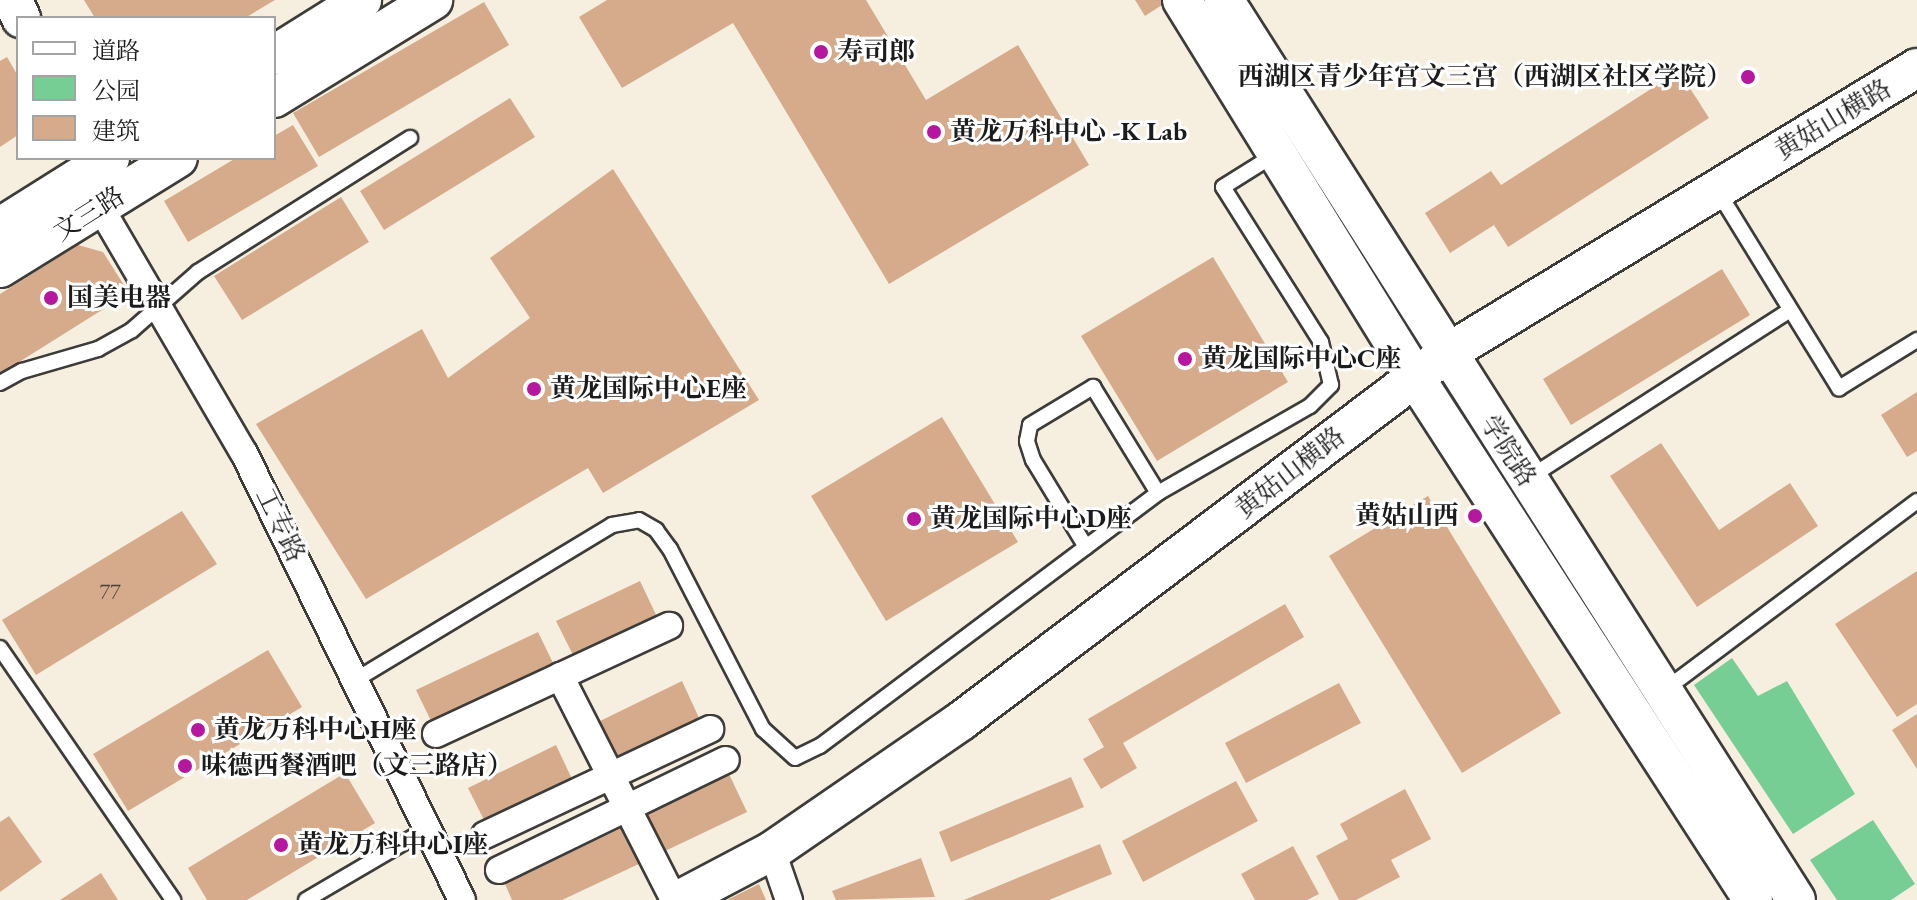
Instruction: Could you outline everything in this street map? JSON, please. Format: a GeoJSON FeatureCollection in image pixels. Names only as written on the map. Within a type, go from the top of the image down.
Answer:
{"type":"FeatureCollection","features":[{"type":"Feature","properties":{"kind":"main road"},"geometry":{"type":"LineString","coordinates":[[276,97],[433,0]]}},
{"type":"Feature","properties":{"kind":"main road","name":"学院路"},"geometry":{"type":"LineString","coordinates":[[1182,0],[1414,376],[1753,900]]}},
{"type":"Feature","properties":{"kind":"main road","name":"学院路"},"geometry":{"type":"LineString","coordinates":[[1224,0],[1446,354],[1796,900]]}},
{"type":"Feature","properties":{"kind":"main road"},"geometry":{"type":"LineString","coordinates":[[276,54],[348,4]]}},
{"type":"Feature","properties":{"kind":"main road","name":"黄姑山横路"},"geometry":{"type":"LineString","coordinates":[[677,900],[772,851],[961,721],[1446,354],[1917,68]]}},
{"type":"Feature","properties":{"kind":"main road","name":"文三路"},"geometry":{"type":"LineString","coordinates":[[0,268],[175,160]]}},
{"type":"Feature","properties":{"kind":"main road","name":"文三路"},"geometry":{"type":"LineString","coordinates":[[0,227],[95,162]]}},
{"type":"Feature","properties":{"kind":"street","name":"工专路"},"geometry":{"type":"LineString","coordinates":[[95,162],[100,207],[244,453],[357,679],[462,900]]}},
{"type":"Feature","properties":{"kind":"street"},"geometry":{"type":"LineString","coordinates":[[436,734],[669,626]]}},
{"type":"Feature","properties":{"kind":"street"},"geometry":{"type":"LineString","coordinates":[[560,676],[609,775],[677,900]]}},
{"type":"Feature","properties":{"kind":"street"},"geometry":{"type":"LineString","coordinates":[[485,835],[710,729]]}},
{"type":"Feature","properties":{"kind":"street"},"geometry":{"type":"LineString","coordinates":[[499,870],[726,760]]}},
{"type":"Feature","properties":{"kind":"street"},"geometry":{"type":"LineString","coordinates":[[772,851],[789,900]]}},
{"type":"Feature","properties":{"kind":"lane"},"geometry":{"type":"LineString","coordinates":[[0,383],[22,371],[98,349],[158,307],[198,272],[410,138]]}},
{"type":"Feature","properties":{"kind":"lane"},"geometry":{"type":"LineString","coordinates":[[357,679],[612,525],[639,520],[656,530],[670,549],[763,729],[795,758],[860,719],[1158,493],[1310,406],[1331,385],[1331,366],[1321,342],[1223,187],[1276,153]]}},
{"type":"Feature","properties":{"kind":"lane"},"geometry":{"type":"LineString","coordinates":[[1717,190],[1839,388],[1917,340]]}},
{"type":"Feature","properties":{"kind":"lane"},"geometry":{"type":"LineString","coordinates":[[1526,479],[1789,311]]}},
{"type":"Feature","properties":{"kind":"lane"},"geometry":{"type":"LineString","coordinates":[[1086,547],[1033,460],[1027,441],[1030,425],[1093,387],[1158,493]]}},
{"type":"Feature","properties":{"kind":"lane"},"geometry":{"type":"LineString","coordinates":[[1662,692],[1917,501]]}},
{"type":"Feature","properties":{"kind":"lane"},"geometry":{"type":"LineString","coordinates":[[0,648],[173,900]]}},
{"type":"Feature","properties":{"kind":"lane"},"geometry":{"type":"LineString","coordinates":[[306,900],[427,829]]}},
{"type":"Feature","properties":{"kind":"green space"},"geometry":{"type":"Polygon","coordinates":[[[1732,658],[1758,696],[1787,681],[1855,794],[1793,834],[1694,685],[1732,658]]]}},
{"type":"Feature","properties":{"kind":"green space"},"geometry":{"type":"Polygon","coordinates":[[[1873,820],[1915,884],[1891,900],[1837,900],[1810,860],[1873,820]]]}},
{"type":"Feature","properties":{"kind":"building"},"geometry":{"type":"Polygon","coordinates":[[[84,0],[275,0],[248,16],[94,16],[84,0]]]}},
{"type":"Feature","properties":{"kind":"building","name":"黄龙万科中心 -K Lab"},"geometry":{"type":"Polygon","coordinates":[[[607,0],[866,0],[926,100],[1018,45],[1089,165],[889,284],[733,23],[622,88],[579,17],[607,0]]]}},
{"type":"Feature","properties":{"kind":"building"},"geometry":{"type":"Polygon","coordinates":[[[1135,0],[1163,0],[1165,3],[1145,16],[1135,0]]]}},
{"type":"Feature","properties":{"kind":"building"},"geometry":{"type":"Polygon","coordinates":[[[484,2],[509,45],[319,157],[293,113],[484,2]]]}},
{"type":"Feature","properties":{"kind":"building"},"geometry":{"type":"Polygon","coordinates":[[[7,57],[16,73],[16,136],[0,147],[0,61],[7,57]]]}},
{"type":"Feature","properties":{"kind":"building"},"geometry":{"type":"Polygon","coordinates":[[[1679,71],[1709,118],[1508,247],[1494,225],[1450,253],[1425,213],[1491,171],[1501,185],[1679,71]]]}},
{"type":"Feature","properties":{"kind":"building"},"geometry":{"type":"Polygon","coordinates":[[[510,98],[535,137],[384,230],[360,191],[510,98]]]}},
{"type":"Feature","properties":{"kind":"building"},"geometry":{"type":"Polygon","coordinates":[[[293,125],[318,166],[188,242],[164,201],[233,160],[276,160],[276,135],[293,125]]]}},
{"type":"Feature","properties":{"kind":"building","name":"黄龙国际中心E座"},"geometry":{"type":"Polygon","coordinates":[[[613,169],[759,400],[603,493],[588,468],[366,599],[256,424],[422,329],[448,378],[530,318],[490,258],[613,169]]]}},
{"type":"Feature","properties":{"kind":"building"},"geometry":{"type":"Polygon","coordinates":[[[341,197],[369,242],[242,320],[214,276],[341,197]]]}},
{"type":"Feature","properties":{"kind":"building"},"geometry":{"type":"Polygon","coordinates":[[[78,245],[103,252],[129,293],[0,374],[0,294],[78,245]]]}},
{"type":"Feature","properties":{"kind":"building","name":"黄龙国际中心C座"},"geometry":{"type":"Polygon","coordinates":[[[1213,257],[1288,382],[1157,461],[1081,336],[1213,257]]]}},
{"type":"Feature","properties":{"kind":"building"},"geometry":{"type":"Polygon","coordinates":[[[1722,269],[1750,315],[1571,425],[1543,379],[1722,269]]]}},
{"type":"Feature","properties":{"kind":"building"},"geometry":{"type":"Polygon","coordinates":[[[1917,392],[1917,451],[1907,457],[1881,415],[1917,392]]]}},
{"type":"Feature","properties":{"kind":"building","name":"黄龙国际中心D座"},"geometry":{"type":"Polygon","coordinates":[[[942,417],[1018,542],[886,621],[811,496],[942,417]]]}},
{"type":"Feature","properties":{"kind":"building"},"geometry":{"type":"Polygon","coordinates":[[[1661,443],[1719,530],[1790,483],[1818,526],[1697,607],[1610,476],[1661,443]]]}},
{"type":"Feature","properties":{"kind":"building"},"geometry":{"type":"Polygon","coordinates":[[[1428,496],[1561,713],[1462,773],[1329,556],[1428,496]]]}},
{"type":"Feature","properties":{"kind":"building"},"geometry":{"type":"Polygon","coordinates":[[[182,511],[217,564],[36,675],[2,620],[182,511]]]}},
{"type":"Feature","properties":{"kind":"building"},"geometry":{"type":"Polygon","coordinates":[[[1917,571],[1917,704],[1897,717],[1835,624],[1917,571]]]}},
{"type":"Feature","properties":{"kind":"building"},"geometry":{"type":"Polygon","coordinates":[[[640,581],[658,619],[575,659],[556,621],[640,581]]]}},
{"type":"Feature","properties":{"kind":"building"},"geometry":{"type":"Polygon","coordinates":[[[1285,604],[1304,637],[1123,743],[1137,768],[1101,789],[1083,759],[1104,747],[1088,719],[1285,604]]]}},
{"type":"Feature","properties":{"kind":"building"},"geometry":{"type":"Polygon","coordinates":[[[538,632],[555,667],[433,725],[416,690],[538,632]]]}},
{"type":"Feature","properties":{"kind":"building","name":"黄龙万科中心H座"},"geometry":{"type":"Polygon","coordinates":[[[268,650],[302,707],[128,811],[93,754],[268,650]]]}},
{"type":"Feature","properties":{"kind":"building"},"geometry":{"type":"Polygon","coordinates":[[[682,681],[700,720],[617,760],[598,722],[682,681]]]}},
{"type":"Feature","properties":{"kind":"building"},"geometry":{"type":"Polygon","coordinates":[[[1339,683],[1361,723],[1246,783],[1225,743],[1339,683]]]}},
{"type":"Feature","properties":{"kind":"building"},"geometry":{"type":"Polygon","coordinates":[[[1917,714],[1917,769],[1892,730],[1917,714]]]}},
{"type":"Feature","properties":{"kind":"building"},"geometry":{"type":"Polygon","coordinates":[[[556,745],[572,779],[485,822],[468,788],[556,745]]]}},
{"type":"Feature","properties":{"kind":"building","name":"黄龙万科中心I座"},"geometry":{"type":"Polygon","coordinates":[[[345,773],[375,823],[247,900],[207,900],[188,868],[345,773]]]}},
{"type":"Feature","properties":{"kind":"building"},"geometry":{"type":"Polygon","coordinates":[[[729,774],[747,812],[663,852],[645,814],[729,774]]]}},
{"type":"Feature","properties":{"kind":"building"},"geometry":{"type":"Polygon","coordinates":[[[1071,777],[1084,807],[951,862],[939,832],[1071,777]]]}},
{"type":"Feature","properties":{"kind":"building"},"geometry":{"type":"Polygon","coordinates":[[[1236,781],[1258,821],[1143,882],[1122,841],[1236,781]]]}},
{"type":"Feature","properties":{"kind":"building"},"geometry":{"type":"Polygon","coordinates":[[[1405,789],[1431,839],[1391,860],[1400,877],[1356,900],[1339,900],[1316,856],[1348,839],[1340,824],[1405,789]]]}},
{"type":"Feature","properties":{"kind":"building"},"geometry":{"type":"Polygon","coordinates":[[[9,816],[42,862],[0,892],[0,822],[9,816]]]}},
{"type":"Feature","properties":{"kind":"building"},"geometry":{"type":"Polygon","coordinates":[[[626,826],[643,862],[562,900],[512,900],[505,884],[626,826]]]}},
{"type":"Feature","properties":{"kind":"building"},"geometry":{"type":"Polygon","coordinates":[[[1100,844],[1112,874],[1049,900],[964,900],[1100,844]]]}},
{"type":"Feature","properties":{"kind":"building"},"geometry":{"type":"Polygon","coordinates":[[[1293,846],[1319,894],[1307,900],[1255,900],[1241,874],[1293,846]]]}},
{"type":"Feature","properties":{"kind":"building"},"geometry":{"type":"Polygon","coordinates":[[[921,858],[935,897],[836,900],[832,891],[921,858]]]}},
{"type":"Feature","properties":{"kind":"building"},"geometry":{"type":"Polygon","coordinates":[[[101,873],[118,900],[60,900],[101,873]]]}},
{"type":"Feature","properties":{"kind":"building"},"geometry":{"type":"Polygon","coordinates":[[[759,884],[766,900],[727,900],[759,884]]]}},
{"type":"Feature","properties":{"kind":"place","name":"寿司郎"},"geometry":{"type":"Point","coordinates":[821,52]}},
{"type":"Feature","properties":{"kind":"place","name":"西湖区青少年宫文三宫（西湖区社区学院）"},"geometry":{"type":"Point","coordinates":[1748,77]}},
{"type":"Feature","properties":{"kind":"place","name":"黄龙万科中心 -K Lab"},"geometry":{"type":"Point","coordinates":[934,132]}},
{"type":"Feature","properties":{"kind":"place","name":"国美电器"},"geometry":{"type":"Point","coordinates":[51,298]}},
{"type":"Feature","properties":{"kind":"place","name":"黄龙国际中心C座"},"geometry":{"type":"Point","coordinates":[1185,359]}},
{"type":"Feature","properties":{"kind":"place","name":"黄龙国际中心E座"},"geometry":{"type":"Point","coordinates":[534,389]}},
{"type":"Feature","properties":{"kind":"place","name":"黄姑山西"},"geometry":{"type":"Point","coordinates":[1475,516]}},
{"type":"Feature","properties":{"kind":"place","name":"黄龙国际中心D座"},"geometry":{"type":"Point","coordinates":[914,519]}},
{"type":"Feature","properties":{"kind":"place","name":"黄龙万科中心H座"},"geometry":{"type":"Point","coordinates":[198,730]}},
{"type":"Feature","properties":{"kind":"place","name":"味德西餐酒吧（文三路店）"},"geometry":{"type":"Point","coordinates":[185,766]}},
{"type":"Feature","properties":{"kind":"place","name":"黄龙万科中心I座"},"geometry":{"type":"Point","coordinates":[281,845]}}]}
